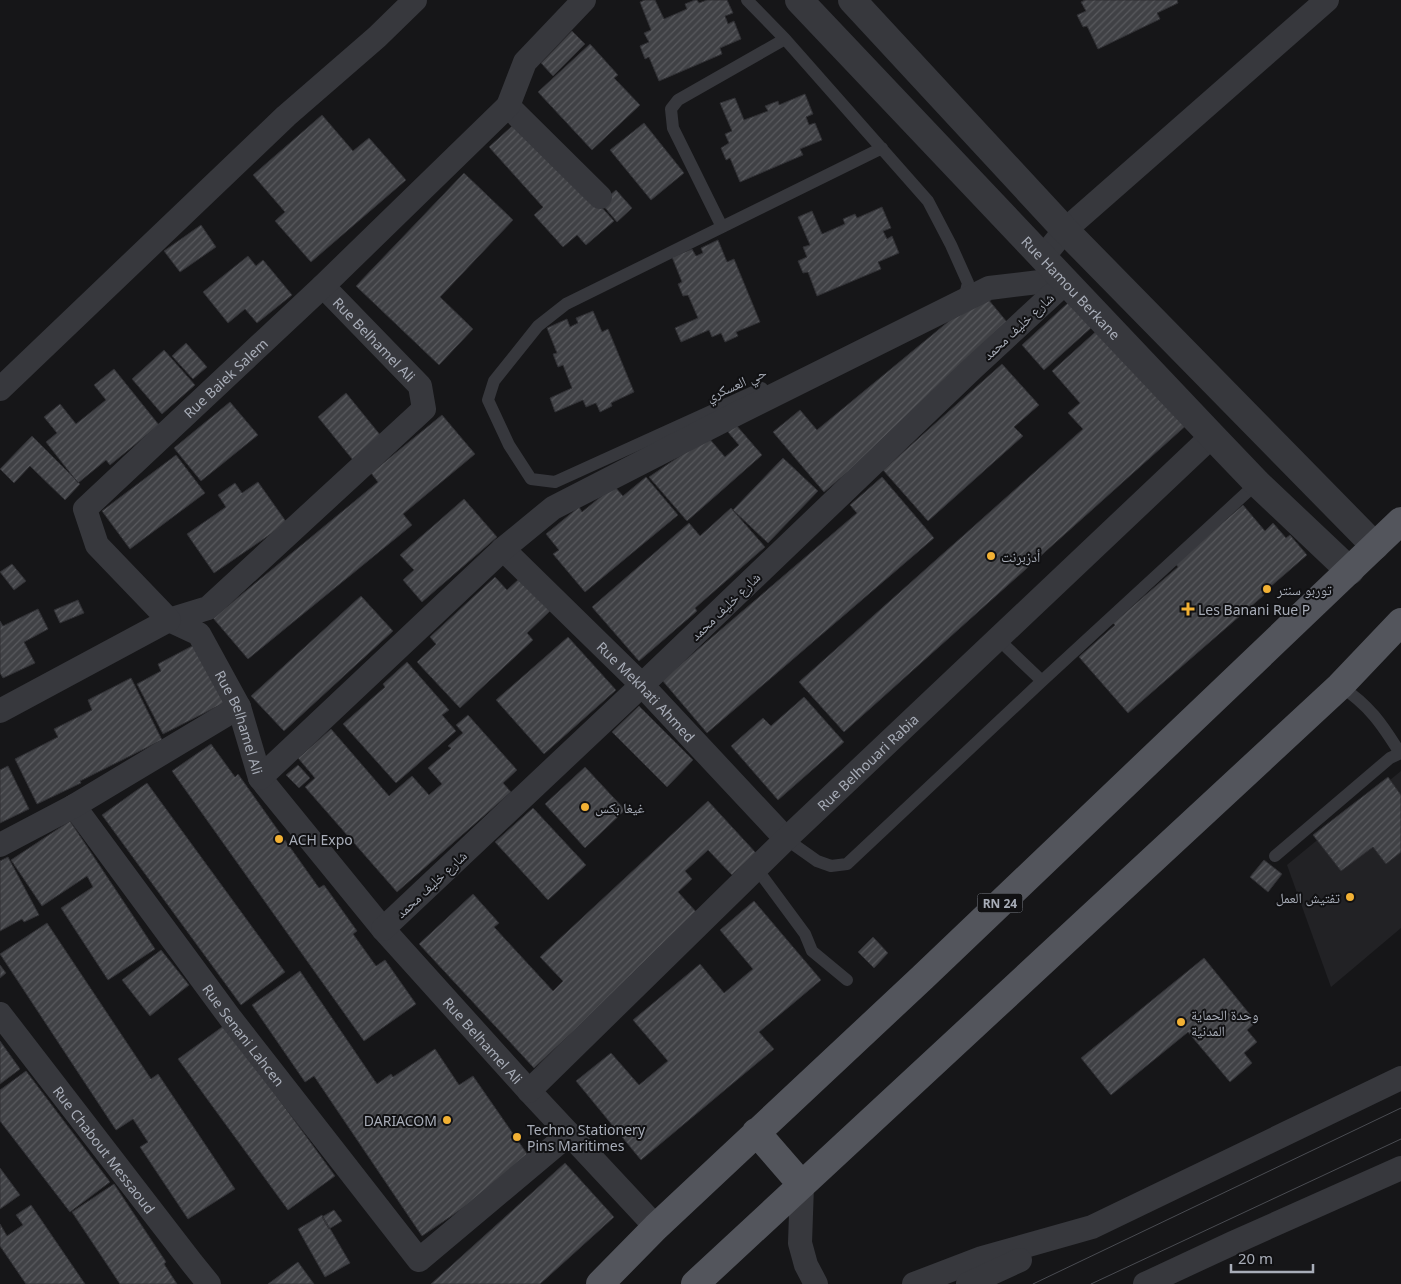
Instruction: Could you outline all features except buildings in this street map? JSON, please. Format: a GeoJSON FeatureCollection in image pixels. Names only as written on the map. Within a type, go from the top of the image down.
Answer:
{"type":"FeatureCollection","features":[{"type":"Feature","properties":{"kind":"main road","name":"RN 24"},"geometry":{"type":"LineString","coordinates":[[600,1284],[656,1227],[923,977],[1401,522]]}},
{"type":"Feature","properties":{"kind":"main road"},"geometry":{"type":"LineString","coordinates":[[695,1284],[1340,686],[1401,622]]}},
{"type":"Feature","properties":{"kind":"main road"},"geometry":{"type":"LineString","coordinates":[[756,1132],[802,1185]]}},
{"type":"Feature","properties":{"kind":"street"},"geometry":{"type":"LineString","coordinates":[[0,389],[278,123],[378,37],[415,0]]}},
{"type":"Feature","properties":{"kind":"street","name":"Rue Baiek Salem"},"geometry":{"type":"LineString","coordinates":[[169,620],[97,545],[85,509],[323,286],[508,106],[525,62],[584,0]]}},
{"type":"Feature","properties":{"kind":"street","name":"Rue Hamou Berkane"},"geometry":{"type":"LineString","coordinates":[[799,0],[1212,436],[1350,571]]}},
{"type":"Feature","properties":{"kind":"street"},"geometry":{"type":"LineString","coordinates":[[852,0],[1065,230],[1375,546]]}},
{"type":"Feature","properties":{"kind":"street"},"geometry":{"type":"LineString","coordinates":[[1043,256],[1065,230],[1327,0]]}},
{"type":"Feature","properties":{"kind":"street"},"geometry":{"type":"LineString","coordinates":[[508,106],[600,197]]}},
{"type":"Feature","properties":{"kind":"street"},"geometry":{"type":"LineString","coordinates":[[260,778],[503,549],[553,508],[736,414],[990,288],[1065,280]]}},
{"type":"Feature","properties":{"kind":"street","name":"شارع خليف محمد"},"geometry":{"type":"LineString","coordinates":[[383,929],[642,685],[1065,280]]}},
{"type":"Feature","properties":{"kind":"street","name":"Rue Belhamel Ali"},"geometry":{"type":"LineString","coordinates":[[169,620],[208,608],[424,409],[420,386],[323,286]]}},
{"type":"Feature","properties":{"kind":"street","name":"Rue Belhouari Rabia"},"geometry":{"type":"LineString","coordinates":[[529,1091],[786,839],[1212,436]]}},
{"type":"Feature","properties":{"kind":"street","name":"Rue Mekhati Ahmed"},"geometry":{"type":"LineString","coordinates":[[503,549],[642,685],[786,839]]}},
{"type":"Feature","properties":{"kind":"street"},"geometry":{"type":"LineString","coordinates":[[0,711],[169,620]]}},
{"type":"Feature","properties":{"kind":"street","name":"Rue Belhamel Ali"},"geometry":{"type":"LineString","coordinates":[[169,620],[199,634],[239,707],[260,778],[383,929],[529,1091],[656,1227]]}},
{"type":"Feature","properties":{"kind":"street"},"geometry":{"type":"LineString","coordinates":[[0,845],[74,806],[239,707]]}},
{"type":"Feature","properties":{"kind":"street","name":"Rue Senani Lahcen"},"geometry":{"type":"LineString","coordinates":[[74,806],[231,1019],[419,1260],[569,1134]]}},
{"type":"Feature","properties":{"kind":"street","name":"Rue Chabout Messaoud"},"geometry":{"type":"LineString","coordinates":[[0,1014],[210,1284]]}},
{"type":"Feature","properties":{"kind":"street"},"geometry":{"type":"LineString","coordinates":[[968,1284],[1092,1227],[1401,1078]]}},
{"type":"Feature","properties":{"kind":"street"},"geometry":{"type":"LineString","coordinates":[[1145,1284],[1401,1168]]}},
{"type":"Feature","properties":{"kind":"street"},"geometry":{"type":"LineString","coordinates":[[802,1185],[800,1243],[806,1265],[816,1284]]}},
{"type":"Feature","properties":{"kind":"street"},"geometry":{"type":"LineString","coordinates":[[914,1284],[982,1258],[1092,1227]]}},
{"type":"Feature","properties":{"kind":"lane","name":"حي العسكري"},"geometry":{"type":"LineString","coordinates":[[722,227],[566,304],[538,326],[494,381],[488,400],[509,445],[530,479],[555,482],[965,295],[968,283],[952,245],[928,201],[785,39],[747,0]]}},
{"type":"Feature","properties":{"kind":"lane"},"geometry":{"type":"LineString","coordinates":[[785,39],[678,100],[671,108],[673,128],[722,227],[882,148]]}},
{"type":"Feature","properties":{"kind":"lane"},"geometry":{"type":"LineString","coordinates":[[786,839],[818,861],[831,866],[847,864],[1042,681],[1258,483]]}},
{"type":"Feature","properties":{"kind":"lane"},"geometry":{"type":"LineString","coordinates":[[998,639],[1042,681]]}},
{"type":"Feature","properties":{"kind":"lane"},"geometry":{"type":"LineString","coordinates":[[1275,856],[1390,758],[1401,753],[1388,732],[1372,712],[1356,696],[1340,686]]}},
{"type":"Feature","properties":{"kind":"lane"},"geometry":{"type":"LineString","coordinates":[[757,869],[805,934],[812,951],[848,980]]}},
{"type":"Feature","properties":{"kind":"shaded area","name":"تفتيش العمل"},"geometry":{"type":"Polygon","coordinates":[[[1401,771],[1401,928],[1331,987],[1287,865],[1401,771]]]}},
{"type":"Feature","properties":{"kind":"tram line"},"geometry":{"type":"LineString","coordinates":[[1033,1284],[1401,1108]]}},
{"type":"Feature","properties":{"kind":"tram line"},"geometry":{"type":"LineString","coordinates":[[1091,1284],[1401,1139]]}},
{"type":"Feature","properties":{"kind":"place","name":"أدزبرنت"},"geometry":{"type":"Point","coordinates":[991,556]}},
{"type":"Feature","properties":{"kind":"place","name":"توربو سنتر"},"geometry":{"type":"Point","coordinates":[1267,589]}},
{"type":"Feature","properties":{"kind":"place","name":"Les Banani Rue P"},"geometry":{"type":"Point","coordinates":[1188,609]}},
{"type":"Feature","properties":{"kind":"place","name":"غيغا بكس"},"geometry":{"type":"Point","coordinates":[585,807]}},
{"type":"Feature","properties":{"kind":"place","name":"ACH Expo"},"geometry":{"type":"Point","coordinates":[279,839]}},
{"type":"Feature","properties":{"kind":"place","name":"تفتيش العمل"},"geometry":{"type":"Point","coordinates":[1350,897]}},
{"type":"Feature","properties":{"kind":"place","name":"وحدة الحماية المدنية"},"geometry":{"type":"Point","coordinates":[1181,1022]}},
{"type":"Feature","properties":{"kind":"place","name":"DARIACOM"},"geometry":{"type":"Point","coordinates":[447,1120]}},
{"type":"Feature","properties":{"kind":"place","name":"Techno Stationery Pins Maritimes"},"geometry":{"type":"Point","coordinates":[517,1137]}}]}
